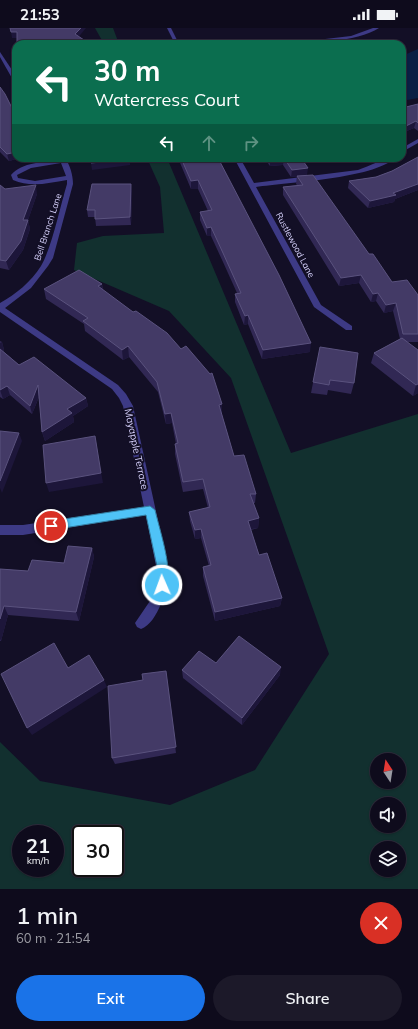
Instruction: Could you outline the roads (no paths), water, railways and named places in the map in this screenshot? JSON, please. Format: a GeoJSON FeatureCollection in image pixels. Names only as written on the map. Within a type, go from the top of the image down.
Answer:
{"type":"FeatureCollection","features":[{"type":"Feature","properties":{"kind":"street"},"geometry":{"type":"LineString","coordinates":[[169,28],[175,40]]}},
{"type":"Feature","properties":{"kind":"street"},"geometry":{"type":"LineString","coordinates":[[323,40],[352,37],[378,28]]}},
{"type":"Feature","properties":{"kind":"street"},"geometry":{"type":"LineString","coordinates":[[0,53],[12,69]]}},
{"type":"Feature","properties":{"kind":"street"},"geometry":{"type":"LineString","coordinates":[[406,148],[418,141]]}},
{"type":"Feature","properties":{"kind":"street"},"geometry":{"type":"LineString","coordinates":[[54,162],[16,171],[14,179],[20,182],[28,183],[70,177]]}},
{"type":"Feature","properties":{"kind":"street","name":"Bell Branch Lane"},"geometry":{"type":"LineString","coordinates":[[0,307],[29,286],[43,269],[48,258],[68,194],[70,177],[64,162]]}},
{"type":"Feature","properties":{"kind":"street","name":"Rustlewood Lane"},"geometry":{"type":"LineString","coordinates":[[239,162],[318,307],[349,328]]}},
{"type":"Feature","properties":{"kind":"street"},"geometry":{"type":"LineString","coordinates":[[253,185],[359,172],[384,162]]}},
{"type":"Feature","properties":{"kind":"street","name":"Mayapple Terrace"},"geometry":{"type":"LineString","coordinates":[[0,307],[115,387],[123,396],[128,406],[163,571],[162,585],[158,598],[151,611],[141,623]]}},
{"type":"Feature","properties":{"kind":"street"},"geometry":{"type":"LineString","coordinates":[[0,530],[23,530],[150,510]]}},
{"type":"Feature","properties":{"kind":"water"},"geometry":{"type":"Polygon","coordinates":[[[418,49],[418,98],[406,100],[406,54],[418,49]]]}}]}
